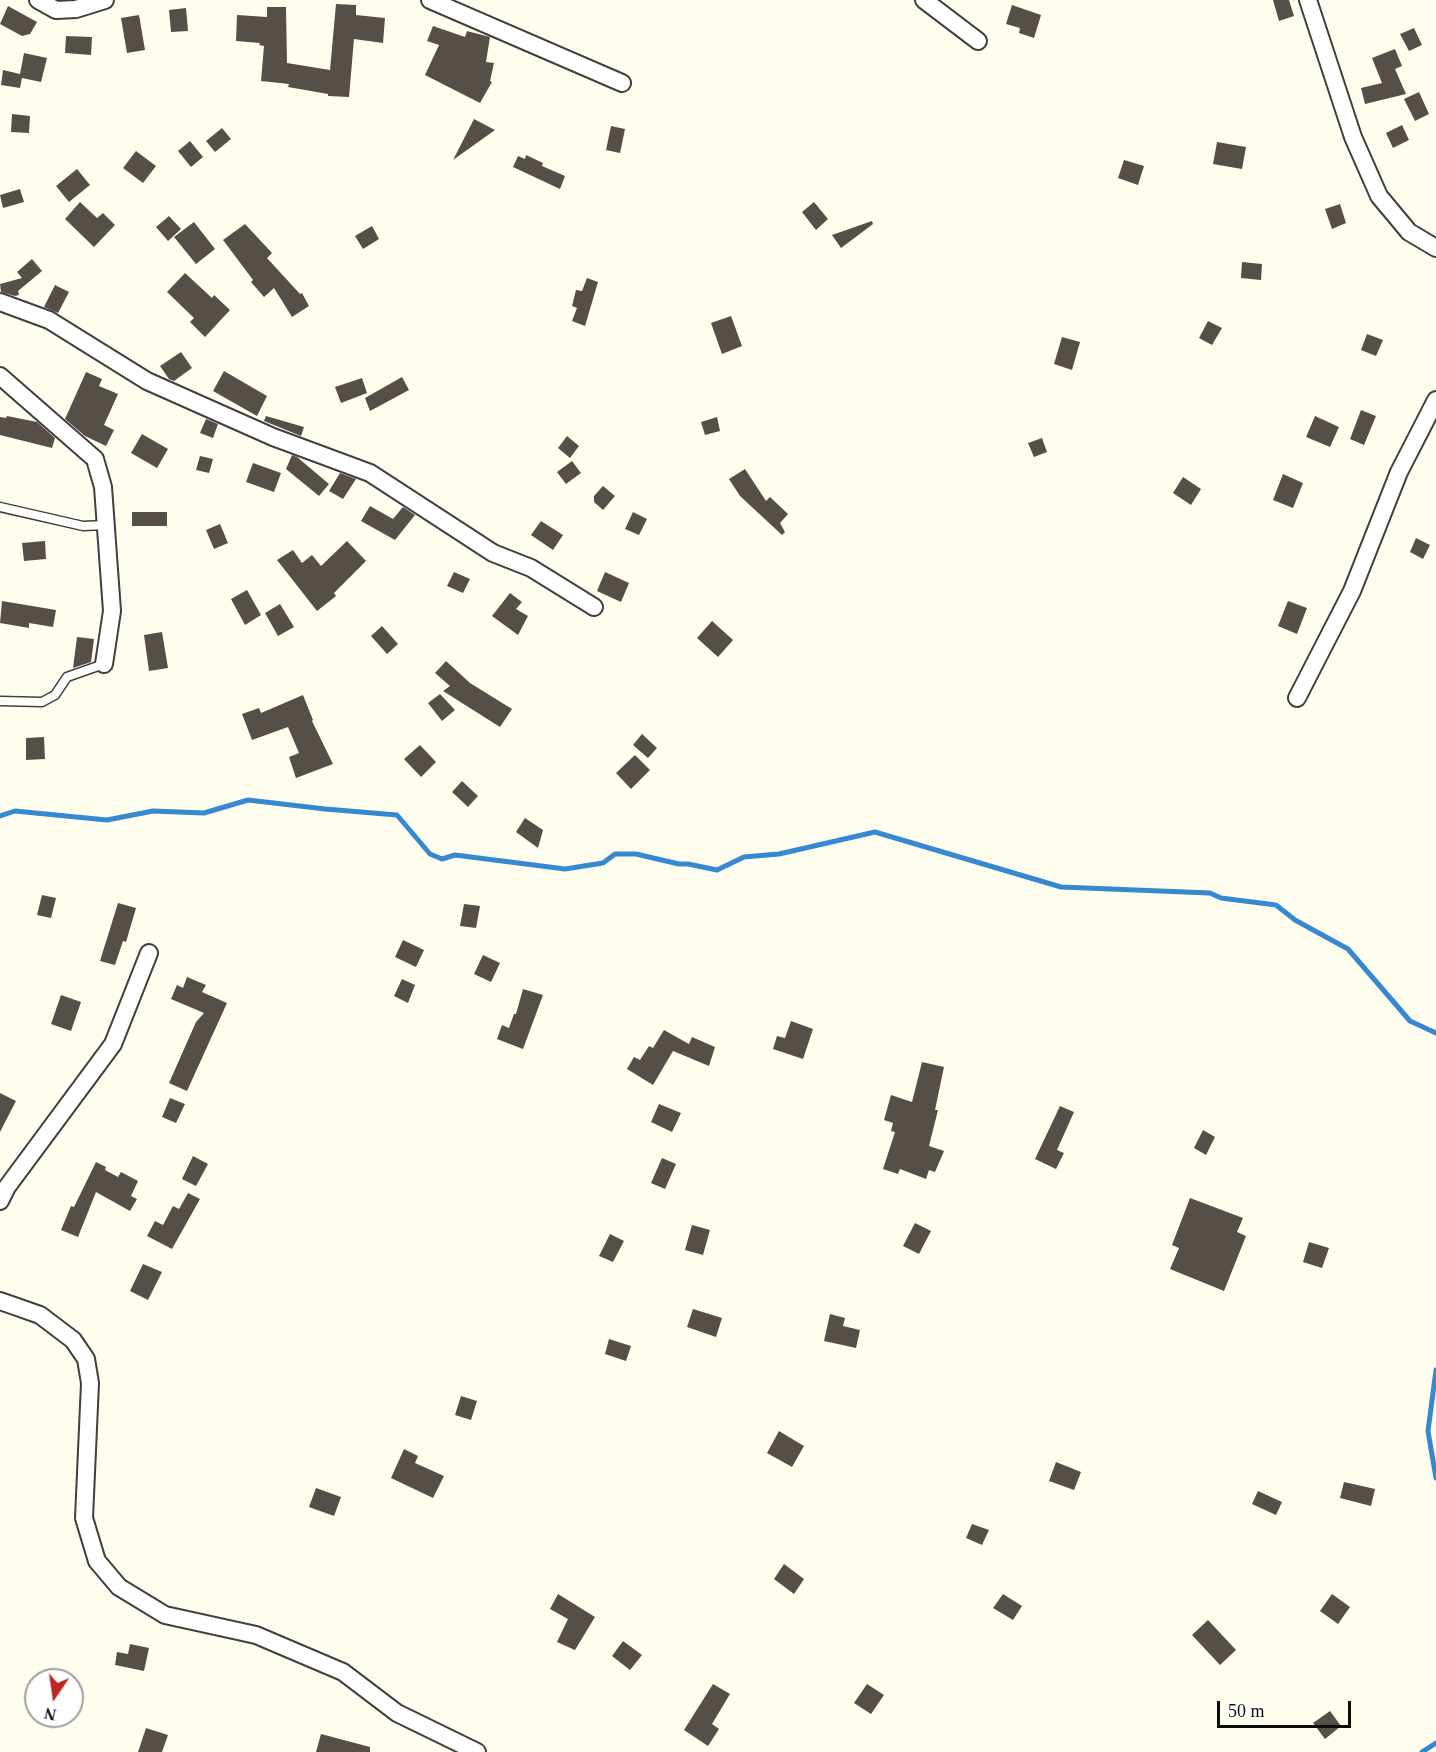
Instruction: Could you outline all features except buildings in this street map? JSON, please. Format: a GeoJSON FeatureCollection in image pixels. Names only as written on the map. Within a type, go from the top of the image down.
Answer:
{"type":"FeatureCollection","features":[{"type":"Feature","properties":{"kind":"street"},"geometry":{"type":"LineString","coordinates":[[38,0],[56,10],[76,9],[105,0]]}},
{"type":"Feature","properties":{"kind":"street"},"geometry":{"type":"LineString","coordinates":[[429,0],[621,83]]}},
{"type":"Feature","properties":{"kind":"street"},"geometry":{"type":"LineString","coordinates":[[924,0],[978,41]]}},
{"type":"Feature","properties":{"kind":"street"},"geometry":{"type":"LineString","coordinates":[[1308,0],[1353,137],[1379,196],[1409,232],[1436,248]]}},
{"type":"Feature","properties":{"kind":"street"},"geometry":{"type":"LineString","coordinates":[[0,302],[49,320],[147,381],[273,437],[370,473],[493,553],[531,568],[594,607]]}},
{"type":"Feature","properties":{"kind":"street"},"geometry":{"type":"LineString","coordinates":[[0,376],[95,459],[103,487],[112,611],[104,664]]}},
{"type":"Feature","properties":{"kind":"street"},"geometry":{"type":"LineString","coordinates":[[1297,698],[1352,591],[1399,472],[1436,400]]}},
{"type":"Feature","properties":{"kind":"street"},"geometry":{"type":"LineString","coordinates":[[0,1201],[7,1187],[113,1044],[149,953]]}},
{"type":"Feature","properties":{"kind":"street"},"geometry":{"type":"LineString","coordinates":[[0,1301],[40,1316],[73,1340],[86,1359],[90,1383],[84,1518],[97,1561],[119,1587],[165,1615],[256,1635],[343,1672],[397,1713],[477,1752]]}},
{"type":"Feature","properties":{"kind":"lane"},"geometry":{"type":"LineString","coordinates":[[0,507],[83,526],[106,525]]}},
{"type":"Feature","properties":{"kind":"lane"},"geometry":{"type":"LineString","coordinates":[[0,701],[42,702],[55,695],[67,677],[104,664]]}},
{"type":"Feature","properties":{"kind":"waterway"},"geometry":{"type":"LineString","coordinates":[[0,816],[15,811],[107,820],[153,811],[204,813],[248,800],[397,815],[430,854],[442,859],[455,855],[565,869],[603,863],[615,854],[636,854],[717,870],[744,857],[779,854],[875,832],[1061,887],[1210,893],[1221,898],[1276,905],[1295,920],[1348,949],[1410,1021],[1436,1033]]}},
{"type":"Feature","properties":{"kind":"waterway"},"geometry":{"type":"LineString","coordinates":[[1436,1370],[1428,1431],[1436,1478]]}},
{"type":"Feature","properties":{"kind":"waterway"},"geometry":{"type":"LineString","coordinates":[[1422,1752],[1436,1743]]}}]}
